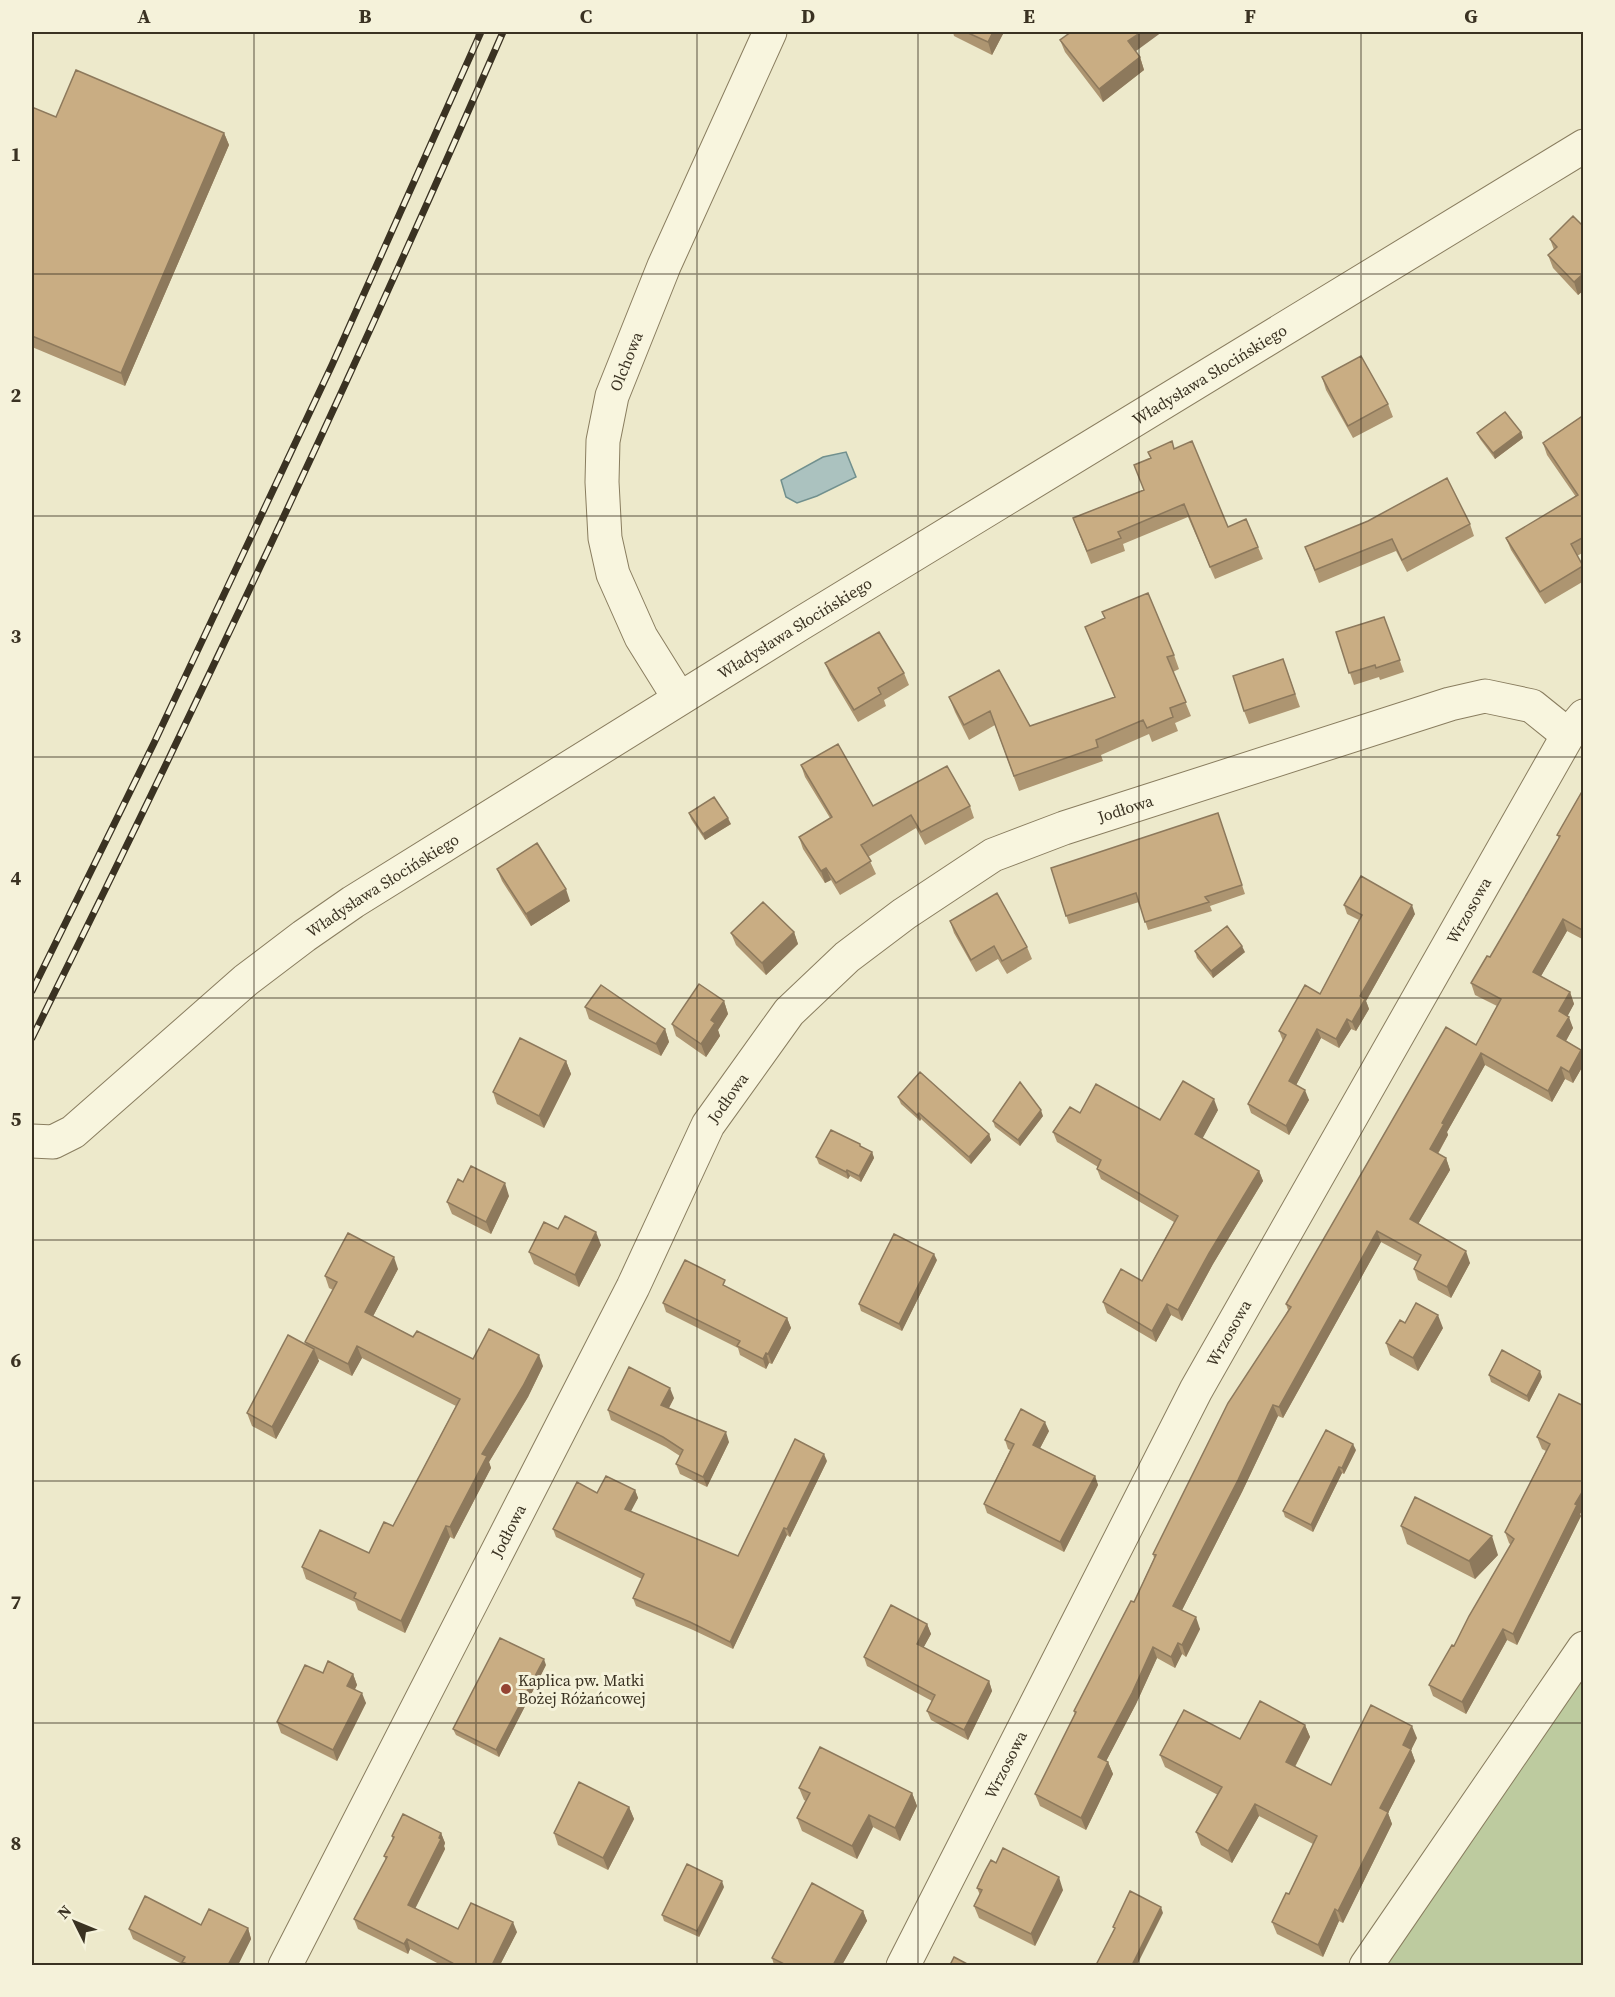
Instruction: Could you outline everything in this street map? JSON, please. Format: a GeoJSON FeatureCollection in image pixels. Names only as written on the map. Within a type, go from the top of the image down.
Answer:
{"type":"FeatureCollection","features":[{"type":"Feature","properties":{"kind":"street","name":"Olchowa"},"geometry":{"type":"LineString","coordinates":[[679,698],[641,637],[613,574],[605,538],[602,482],[603,441],[612,396],[664,266],[770,32]]}},
{"type":"Feature","properties":{"kind":"street","name":"Władysława Słocińskiego"},"geometry":{"type":"LineString","coordinates":[[32,1140],[53,1142],[73,1132],[246,980],[353,902],[679,698],[1584,146]]}},
{"type":"Feature","properties":{"kind":"street","name":"Jodłowa"},"geometry":{"type":"LineString","coordinates":[[285,1965],[633,1287],[708,1125],[789,1012],[838,965],[904,914],[993,855],[1065,828],[1450,704],[1485,696],[1532,706],[1576,725]]}},
{"type":"Feature","properties":{"kind":"street","name":"Wrzosowa"},"geometry":{"type":"LineString","coordinates":[[903,1965],[1196,1390],[1576,725]]}},
{"type":"Feature","properties":{"kind":"street"},"geometry":{"type":"LineString","coordinates":[[1366,1965],[1584,1648]]}},
{"type":"Feature","properties":{"kind":"green space"},"geometry":{"type":"Polygon","coordinates":[[[1583,1642],[1583,1965],[1358,1965],[1583,1642]]]}},
{"type":"Feature","properties":{"kind":"water"},"geometry":{"type":"Polygon","coordinates":[[[846,452],[856,477],[797,503],[786,497],[781,480],[823,457],[846,452]]]}},
{"type":"Feature","properties":{"kind":"building"},"geometry":{"type":"Polygon","coordinates":[[[966,32],[993,32],[988,42],[966,32]]]}},
{"type":"Feature","properties":{"kind":"building"},"geometry":{"type":"Polygon","coordinates":[[[1071,32],[1141,32],[1128,41],[1140,57],[1099,89],[1060,40],[1071,32]]]}},
{"type":"Feature","properties":{"kind":"building"},"geometry":{"type":"Polygon","coordinates":[[[76,70],[224,133],[121,373],[32,336],[32,107],[56,117],[76,70]]]}},
{"type":"Feature","properties":{"kind":"building"},"geometry":{"type":"Polygon","coordinates":[[[1573,216],[1584,227],[1584,273],[1574,282],[1548,255],[1557,247],[1550,239],[1573,216]]]}},
{"type":"Feature","properties":{"kind":"building"},"geometry":{"type":"Polygon","coordinates":[[[1361,356],[1388,404],[1348,426],[1322,377],[1361,356]]]}},
{"type":"Feature","properties":{"kind":"building"},"geometry":{"type":"Polygon","coordinates":[[[1505,412],[1521,432],[1493,453],[1477,433],[1505,412]]]}},
{"type":"Feature","properties":{"kind":"building"},"geometry":{"type":"Polygon","coordinates":[[[1584,415],[1584,537],[1571,544],[1583,566],[1540,592],[1506,538],[1578,495],[1543,443],[1584,415]]]}},
{"type":"Feature","properties":{"kind":"building"},"geometry":{"type":"Polygon","coordinates":[[[1172,441],[1174,449],[1192,441],[1228,527],[1246,519],[1258,547],[1210,567],[1184,504],[1118,532],[1121,538],[1087,551],[1073,518],[1144,490],[1134,465],[1151,458],[1148,452],[1172,441]]]}},
{"type":"Feature","properties":{"kind":"building"},"geometry":{"type":"Polygon","coordinates":[[[1447,478],[1470,524],[1402,560],[1392,539],[1315,570],[1305,547],[1368,521],[1447,478]]]}},
{"type":"Feature","properties":{"kind":"building"},"geometry":{"type":"Polygon","coordinates":[[[1148,593],[1174,655],[1167,657],[1186,702],[1170,708],[1173,717],[1147,728],[1143,720],[1096,740],[1098,747],[1014,776],[990,711],[964,725],[949,697],[999,670],[1030,726],[1115,697],[1085,627],[1105,618],[1102,612],[1148,593]]]}},
{"type":"Feature","properties":{"kind":"building"},"geometry":{"type":"Polygon","coordinates":[[[1384,617],[1400,660],[1376,668],[1375,665],[1349,673],[1336,632],[1384,617]]]}},
{"type":"Feature","properties":{"kind":"building"},"geometry":{"type":"Polygon","coordinates":[[[879,632],[904,673],[878,688],[881,694],[854,710],[825,663],[879,632]]]}},
{"type":"Feature","properties":{"kind":"building"},"geometry":{"type":"Polygon","coordinates":[[[1283,659],[1295,694],[1244,711],[1233,676],[1283,659]]]}},
{"type":"Feature","properties":{"kind":"building"},"geometry":{"type":"Polygon","coordinates":[[[838,744],[873,806],[947,766],[970,806],[921,832],[911,815],[861,845],[871,861],[836,883],[826,868],[821,871],[799,837],[832,817],[801,765],[838,744]]]}},
{"type":"Feature","properties":{"kind":"building"},"geometry":{"type":"Polygon","coordinates":[[[1584,788],[1584,931],[1563,919],[1533,972],[1570,992],[1559,1011],[1569,1017],[1557,1036],[1581,1050],[1569,1072],[1561,1067],[1548,1091],[1481,1053],[1430,1149],[1446,1158],[1410,1219],[1466,1251],[1447,1287],[1414,1269],[1421,1255],[1377,1231],[1279,1407],[1273,1405],[1238,1480],[1173,1606],[1196,1617],[1182,1645],[1178,1643],[1171,1657],[1153,1647],[1098,1757],[1108,1762],[1081,1818],[1035,1794],[1076,1712],[1074,1711],[1131,1601],[1134,1602],[1156,1555],[1153,1554],[1228,1403],[1291,1307],[1286,1304],[1446,1027],[1476,1045],[1501,999],[1471,983],[1487,956],[1490,957],[1528,892],[1584,788]]]}},
{"type":"Feature","properties":{"kind":"building"},"geometry":{"type":"Polygon","coordinates":[[[714,797],[728,818],[703,834],[689,813],[714,797]]]}},
{"type":"Feature","properties":{"kind":"building"},"geometry":{"type":"Polygon","coordinates":[[[1218,813],[1242,885],[1205,897],[1209,902],[1145,922],[1136,893],[1066,916],[1051,868],[1218,813]]]}},
{"type":"Feature","properties":{"kind":"building"},"geometry":{"type":"Polygon","coordinates":[[[537,843],[566,889],[526,914],[497,869],[537,843]]]}},
{"type":"Feature","properties":{"kind":"building"},"geometry":{"type":"Polygon","coordinates":[[[1361,876],[1412,905],[1360,996],[1365,999],[1352,1022],[1347,1019],[1336,1039],[1317,1029],[1289,1081],[1305,1090],[1286,1126],[1248,1104],[1286,1035],[1279,1031],[1305,985],[1320,994],[1362,915],[1344,905],[1361,876]]]}},
{"type":"Feature","properties":{"kind":"building"},"geometry":{"type":"Polygon","coordinates":[[[997,893],[1027,947],[1002,961],[994,946],[971,960],[950,921],[997,893]]]}},
{"type":"Feature","properties":{"kind":"building"},"geometry":{"type":"Polygon","coordinates":[[[763,902],[794,932],[762,963],[731,933],[763,902]]]}},
{"type":"Feature","properties":{"kind":"building"},"geometry":{"type":"Polygon","coordinates":[[[1227,926],[1242,946],[1211,971],[1195,951],[1227,926]]]}},
{"type":"Feature","properties":{"kind":"building"},"geometry":{"type":"Polygon","coordinates":[[[699,984],[724,1001],[711,1020],[715,1023],[701,1044],[672,1024],[699,984]]]}},
{"type":"Feature","properties":{"kind":"building"},"geometry":{"type":"Polygon","coordinates":[[[601,985],[665,1029],[656,1044],[585,1007],[601,985]]]}},
{"type":"Feature","properties":{"kind":"building"},"geometry":{"type":"Polygon","coordinates":[[[520,1038],[566,1061],[539,1116],[493,1092],[520,1038]]]}},
{"type":"Feature","properties":{"kind":"building"},"geometry":{"type":"Polygon","coordinates":[[[920,1072],[989,1134],[969,1157],[898,1097],[920,1072]]]}},
{"type":"Feature","properties":{"kind":"building"},"geometry":{"type":"Polygon","coordinates":[[[1183,1081],[1214,1099],[1195,1134],[1259,1171],[1209,1253],[1178,1310],[1167,1304],[1152,1331],[1103,1302],[1121,1269],[1142,1281],[1178,1216],[1097,1169],[1101,1160],[1053,1132],[1070,1107],[1080,1113],[1096,1084],[1160,1120],[1183,1081]]]}},
{"type":"Feature","properties":{"kind":"building"},"geometry":{"type":"Polygon","coordinates":[[[1020,1082],[1041,1110],[1018,1140],[993,1121],[1020,1082]]]}},
{"type":"Feature","properties":{"kind":"building"},"geometry":{"type":"Polygon","coordinates":[[[831,1130],[872,1152],[859,1176],[816,1157],[831,1130]]]}},
{"type":"Feature","properties":{"kind":"building"},"geometry":{"type":"Polygon","coordinates":[[[471,1166],[505,1183],[486,1222],[447,1202],[458,1179],[463,1182],[471,1166]]]}},
{"type":"Feature","properties":{"kind":"building"},"geometry":{"type":"Polygon","coordinates":[[[565,1216],[596,1232],[575,1275],[529,1252],[544,1222],[558,1229],[565,1216]]]}},
{"type":"Feature","properties":{"kind":"building"},"geometry":{"type":"Polygon","coordinates":[[[348,1233],[394,1257],[365,1312],[413,1337],[417,1331],[473,1359],[489,1329],[539,1355],[482,1454],[487,1456],[450,1527],[446,1526],[401,1621],[354,1598],[356,1593],[302,1567],[320,1530],[369,1553],[384,1522],[393,1526],[460,1399],[357,1346],[348,1364],[305,1342],[337,1282],[325,1276],[348,1233]]]}},
{"type":"Feature","properties":{"kind":"building"},"geometry":{"type":"Polygon","coordinates":[[[894,1234],[934,1254],[899,1324],[859,1304],[894,1234]]]}},
{"type":"Feature","properties":{"kind":"building"},"geometry":{"type":"Polygon","coordinates":[[[685,1260],[725,1280],[723,1285],[787,1318],[763,1359],[737,1346],[740,1341],[663,1303],[685,1260]]]}},
{"type":"Feature","properties":{"kind":"building"},"geometry":{"type":"Polygon","coordinates":[[[1416,1303],[1438,1315],[1413,1358],[1386,1343],[1400,1320],[1405,1323],[1416,1303]]]}},
{"type":"Feature","properties":{"kind":"building"},"geometry":{"type":"Polygon","coordinates":[[[288,1335],[314,1349],[272,1427],[247,1413],[288,1335]]]}},
{"type":"Feature","properties":{"kind":"building"},"geometry":{"type":"Polygon","coordinates":[[[1502,1350],[1540,1371],[1527,1396],[1489,1375],[1502,1350]]]}},
{"type":"Feature","properties":{"kind":"building"},"geometry":{"type":"Polygon","coordinates":[[[629,1367],[670,1388],[661,1405],[726,1432],[703,1477],[676,1464],[683,1450],[663,1437],[608,1410],[629,1367]]]}},
{"type":"Feature","properties":{"kind":"building"},"geometry":{"type":"Polygon","coordinates":[[[1559,1394],[1584,1406],[1584,1489],[1513,1634],[1503,1629],[1462,1702],[1429,1685],[1452,1645],[1454,1646],[1514,1539],[1505,1532],[1550,1444],[1537,1437],[1559,1394]]]}},
{"type":"Feature","properties":{"kind":"building"},"geometry":{"type":"Polygon","coordinates":[[[1021,1409],[1045,1422],[1033,1445],[1095,1476],[1060,1542],[984,1504],[1014,1444],[1005,1440],[1021,1409]]]}},
{"type":"Feature","properties":{"kind":"building"},"geometry":{"type":"Polygon","coordinates":[[[1326,1430],[1353,1444],[1342,1468],[1339,1467],[1311,1525],[1283,1511],[1326,1430]]]}},
{"type":"Feature","properties":{"kind":"building"},"geometry":{"type":"Polygon","coordinates":[[[795,1439],[824,1454],[787,1529],[784,1528],[730,1642],[633,1598],[644,1574],[553,1529],[577,1482],[597,1493],[606,1476],[635,1490],[625,1509],[738,1556],[795,1439]]]}},
{"type":"Feature","properties":{"kind":"building"},"geometry":{"type":"Polygon","coordinates":[[[1415,1497],[1492,1536],[1469,1561],[1401,1526],[1415,1497]]]}},
{"type":"Feature","properties":{"kind":"building"},"geometry":{"type":"Polygon","coordinates":[[[891,1605],[927,1624],[917,1644],[989,1681],[964,1730],[927,1711],[935,1695],[864,1657],[891,1605]]]}},
{"type":"Feature","properties":{"kind":"building","name":"Kaplica pw. Matki Bożej Różańcowej"},"geometry":{"type":"Polygon","coordinates":[[[500,1638],[544,1659],[496,1750],[453,1729],[500,1638]]]}},
{"type":"Feature","properties":{"kind":"building"},"geometry":{"type":"Polygon","coordinates":[[[328,1661],[353,1674],[347,1686],[362,1693],[333,1750],[277,1722],[305,1665],[323,1673],[328,1661]]]}},
{"type":"Feature","properties":{"kind":"building"},"geometry":{"type":"Polygon","coordinates":[[[1260,1701],[1305,1725],[1286,1762],[1331,1785],[1371,1705],[1412,1726],[1403,1745],[1411,1749],[1380,1808],[1388,1812],[1338,1911],[1335,1909],[1318,1945],[1272,1922],[1286,1893],[1289,1894],[1317,1836],[1255,1804],[1228,1851],[1196,1832],[1222,1787],[1160,1755],[1184,1710],[1240,1739],[1260,1701]]]}},
{"type":"Feature","properties":{"kind":"building"},"geometry":{"type":"Polygon","coordinates":[[[820,1747],[912,1793],[895,1828],[869,1815],[852,1846],[797,1818],[810,1793],[799,1788],[820,1747]]]}},
{"type":"Feature","properties":{"kind":"building"},"geometry":{"type":"Polygon","coordinates":[[[579,1782],[629,1807],[603,1858],[554,1833],[579,1782]]]}},
{"type":"Feature","properties":{"kind":"building"},"geometry":{"type":"Polygon","coordinates":[[[403,1814],[441,1833],[439,1838],[441,1839],[408,1905],[458,1929],[471,1903],[513,1922],[492,1965],[456,1965],[407,1939],[404,1944],[354,1919],[387,1857],[384,1856],[403,1814]]]}},
{"type":"Feature","properties":{"kind":"building"},"geometry":{"type":"Polygon","coordinates":[[[1003,1848],[1059,1877],[1031,1934],[974,1906],[982,1890],[977,1888],[984,1873],[991,1860],[996,1863],[1003,1848]]]}},
{"type":"Feature","properties":{"kind":"building"},"geometry":{"type":"Polygon","coordinates":[[[687,1864],[722,1881],[697,1931],[662,1915],[687,1864]]]}},
{"type":"Feature","properties":{"kind":"building"},"geometry":{"type":"Polygon","coordinates":[[[812,1883],[863,1911],[833,1965],[786,1965],[772,1958],[812,1883]]]}},
{"type":"Feature","properties":{"kind":"building"},"geometry":{"type":"Polygon","coordinates":[[[1130,1891],[1161,1907],[1132,1965],[1096,1965],[1115,1928],[1113,1927],[1130,1891]]]}},
{"type":"Feature","properties":{"kind":"building"},"geometry":{"type":"Polygon","coordinates":[[[145,1896],[201,1925],[209,1909],[248,1928],[228,1965],[190,1965],[182,1962],[185,1957],[129,1929],[145,1896]]]}},
{"type":"Feature","properties":{"kind":"building"},"geometry":{"type":"Polygon","coordinates":[[[954,1957],[969,1965],[950,1965],[954,1957]]]}},
{"type":"Feature","properties":{"kind":"railway"},"geometry":{"type":"LineString","coordinates":[[32,991],[154,743],[332,365],[481,32]]}},
{"type":"Feature","properties":{"kind":"railway"},"geometry":{"type":"LineString","coordinates":[[32,1038],[274,538],[503,32]]}},
{"type":"Feature","properties":{"kind":"place","name":"Kaplica pw. Matki Bożej Różańcowej"},"geometry":{"type":"Point","coordinates":[506,1689]}}]}
